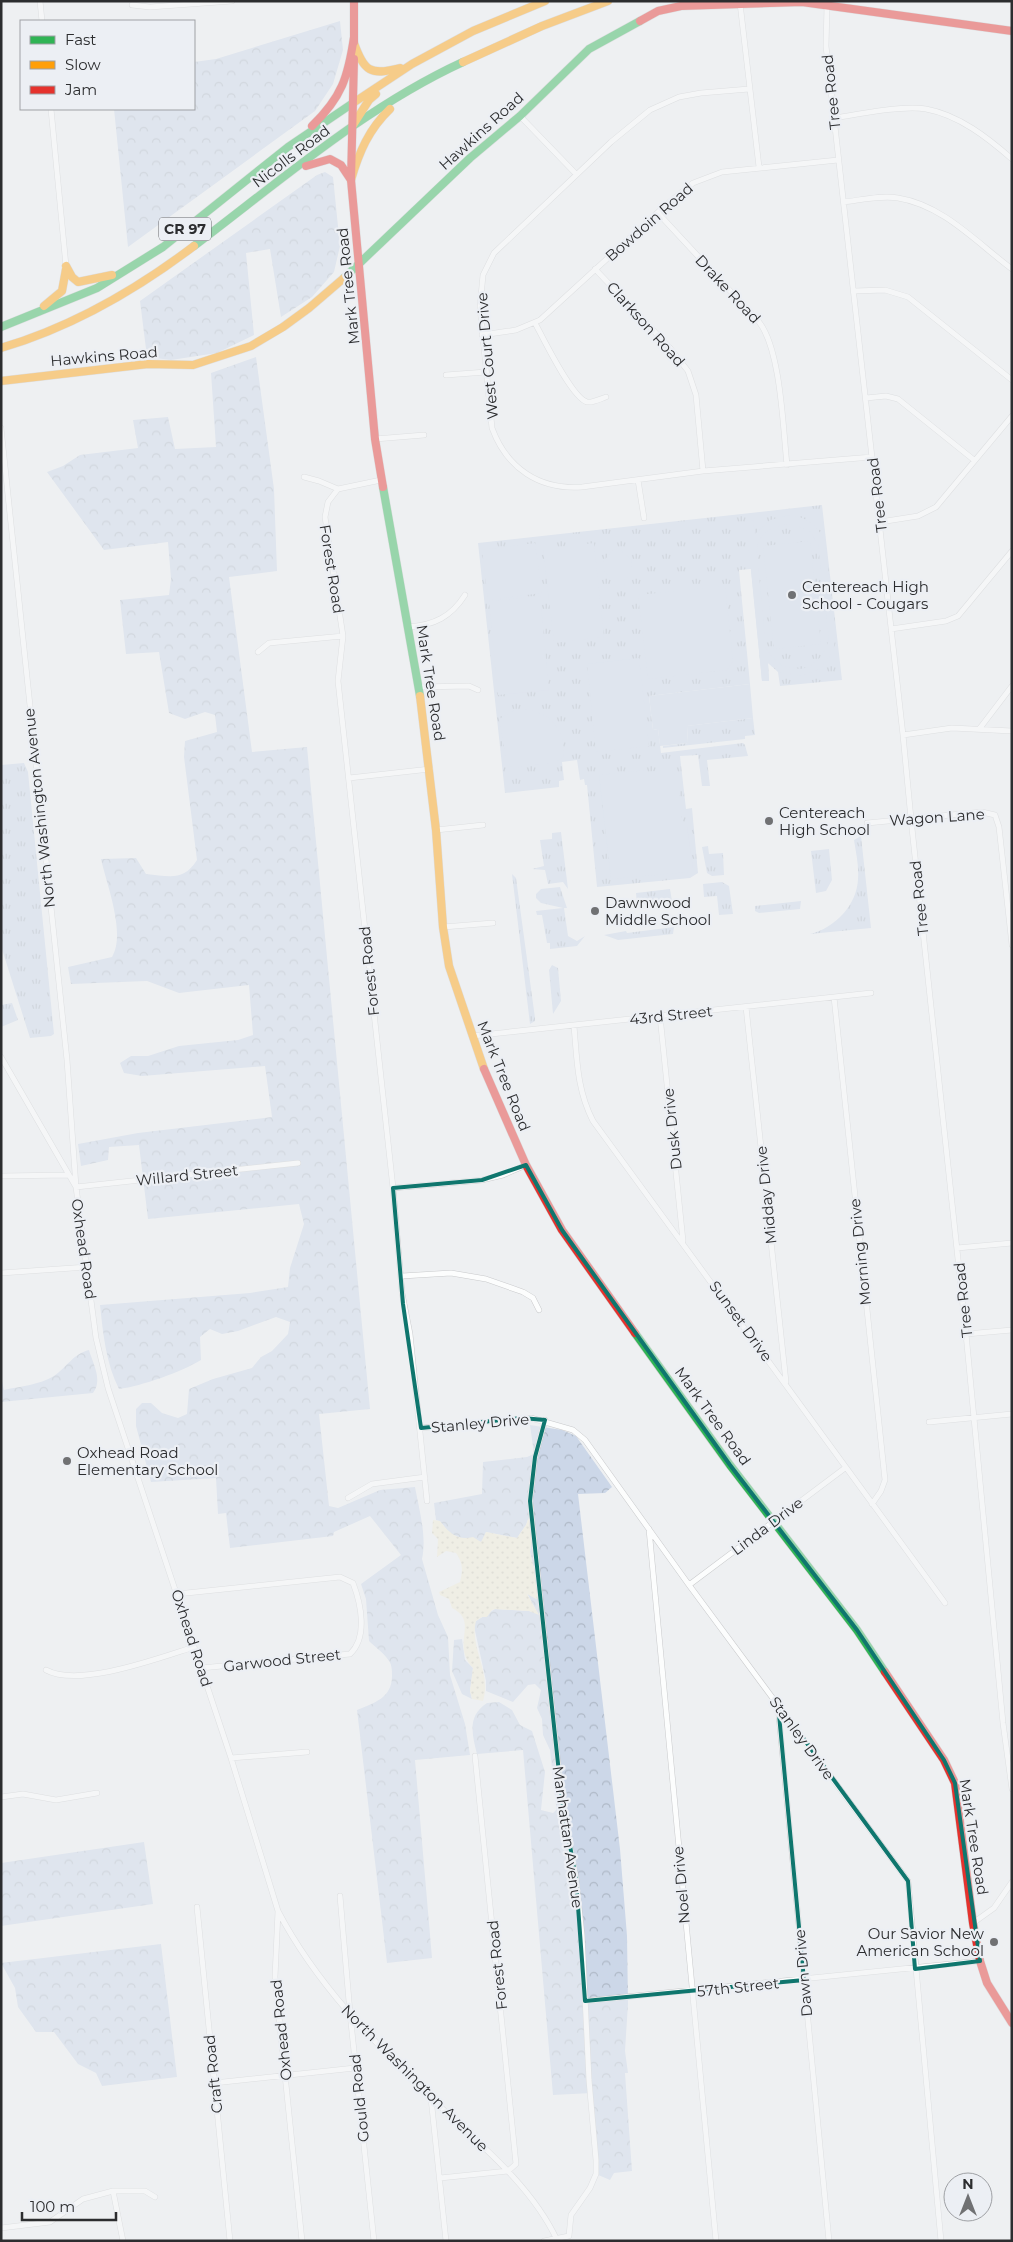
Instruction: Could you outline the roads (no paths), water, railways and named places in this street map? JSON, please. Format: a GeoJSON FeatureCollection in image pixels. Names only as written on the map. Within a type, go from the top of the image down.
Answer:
{"type":"FeatureCollection","features":[{"type":"Feature","properties":{"kind":"main road","name":"Mark Tree Road"},"geometry":{"type":"LineString","coordinates":[[354,1],[351,180],[358,266],[369,354],[375,439],[418,687],[430,769],[443,927],[449,966],[491,1086],[526,1165],[562,1230],[773,1522],[857,1630],[944,1760],[954,1784],[980,1961],[987,1983],[1012,2023]]}},
{"type":"Feature","properties":{"kind":"main road","name":"Nicolls Road"},"geometry":{"type":"LineString","coordinates":[[1,327],[97,288],[163,247],[288,147],[412,64],[473,32],[545,1]]}},
{"type":"Feature","properties":{"kind":"main road","name":"Nicolls Road"},"geometry":{"type":"LineString","coordinates":[[1,348],[21,342],[110,303],[161,271],[351,127],[444,71],[542,26],[608,1]]}},
{"type":"Feature","properties":{"kind":"main road","name":"Hawkins Road"},"geometry":{"type":"LineString","coordinates":[[1,382],[148,364],[193,365],[251,346],[283,327],[358,266],[470,158],[520,116],[588,49],[658,11],[680,6],[802,2],[1012,31]]}},
{"type":"Feature","properties":{"kind":"main road"},"geometry":{"type":"LineString","coordinates":[[351,127],[369,100],[378,92],[473,32]]}},
{"type":"Feature","properties":{"kind":"main road"},"geometry":{"type":"LineString","coordinates":[[354,39],[362,64],[372,72],[385,73],[412,64]]}},
{"type":"Feature","properties":{"kind":"main road"},"geometry":{"type":"LineString","coordinates":[[288,147],[328,111],[344,88],[354,39]]}},
{"type":"Feature","properties":{"kind":"main road"},"geometry":{"type":"LineString","coordinates":[[351,180],[362,142],[369,131],[384,114],[407,94]]}},
{"type":"Feature","properties":{"kind":"main road"},"geometry":{"type":"LineString","coordinates":[[294,171],[316,161],[330,159],[341,165],[351,180]]}},
{"type":"Feature","properties":{"kind":"main road"},"geometry":{"type":"LineString","coordinates":[[66,266],[72,277],[78,282],[122,273]]}},
{"type":"Feature","properties":{"kind":"main road"},"geometry":{"type":"LineString","coordinates":[[35,313],[63,291],[66,286],[66,266]]}},
{"type":"Feature","properties":{"kind":"street"},"geometry":{"type":"LineString","coordinates":[[40,1],[42,20]]}},
{"type":"Feature","properties":{"kind":"street"},"geometry":{"type":"LineString","coordinates":[[132,5],[150,7],[232,1]]}},
{"type":"Feature","properties":{"kind":"street"},"geometry":{"type":"LineString","coordinates":[[740,3],[748,89],[759,167]]}},
{"type":"Feature","properties":{"kind":"street","name":"Tree Road"},"geometry":{"type":"LineString","coordinates":[[827,6],[826,46],[880,522],[910,819],[958,1248],[1003,1722],[1012,1790]]}},
{"type":"Feature","properties":{"kind":"street","name":"West Court Drive"},"geometry":{"type":"LineString","coordinates":[[748,89],[700,93],[661,104],[635,120],[502,243],[486,264],[480,288],[482,335],[490,418],[495,435],[508,456],[529,476],[544,484],[561,487],[638,480],[703,471],[872,456]]}},
{"type":"Feature","properties":{"kind":"street"},"geometry":{"type":"LineString","coordinates":[[835,118],[902,109],[926,109],[949,116],[964,124],[1012,159]]}},
{"type":"Feature","properties":{"kind":"street"},"geometry":{"type":"LineString","coordinates":[[51,110],[66,266]]}},
{"type":"Feature","properties":{"kind":"street"},"geometry":{"type":"LineString","coordinates":[[520,116],[576,174]]}},
{"type":"Feature","properties":{"kind":"street","name":"Bowdoin Road"},"geometry":{"type":"LineString","coordinates":[[482,335],[516,330],[535,323],[555,308],[676,196],[703,178],[722,172],[759,167],[838,160]]}},
{"type":"Feature","properties":{"kind":"street"},"geometry":{"type":"LineString","coordinates":[[844,202],[898,198],[929,208],[945,217],[1012,269]]}},
{"type":"Feature","properties":{"kind":"street","name":"Drake Road"},"geometry":{"type":"LineString","coordinates":[[658,213],[759,322],[768,336],[775,362],[787,465]]}},
{"type":"Feature","properties":{"kind":"street","name":"Clarkson Road"},"geometry":{"type":"LineString","coordinates":[[595,270],[670,348],[688,371],[696,395],[703,471]]}},
{"type":"Feature","properties":{"kind":"street"},"geometry":{"type":"LineString","coordinates":[[854,291],[885,290],[908,297],[1012,380]]}},
{"type":"Feature","properties":{"kind":"street"},"geometry":{"type":"LineString","coordinates":[[535,323],[567,380],[582,399],[592,402],[606,398]]}},
{"type":"Feature","properties":{"kind":"street"},"geometry":{"type":"LineString","coordinates":[[446,375],[486,372]]}},
{"type":"Feature","properties":{"kind":"street"},"geometry":{"type":"LineString","coordinates":[[866,398],[886,396],[898,400],[974,460]]}},
{"type":"Feature","properties":{"kind":"street"},"geometry":{"type":"LineString","coordinates":[[880,522],[909,519],[927,513],[936,507],[1012,416]]}},
{"type":"Feature","properties":{"kind":"street","name":"North Washington Avenue"},"geometry":{"type":"LineString","coordinates":[[1,428],[66,1057],[76,1187]]}},
{"type":"Feature","properties":{"kind":"street"},"geometry":{"type":"LineString","coordinates":[[375,439],[424,435]]}},
{"type":"Feature","properties":{"kind":"street"},"geometry":{"type":"LineString","coordinates":[[304,477],[338,489],[381,480]]}},
{"type":"Feature","properties":{"kind":"street"},"geometry":{"type":"LineString","coordinates":[[638,480],[644,518]]}},
{"type":"Feature","properties":{"kind":"street","name":"Forest Road"},"geometry":{"type":"LineString","coordinates":[[338,489],[328,502],[325,517],[343,636],[338,681],[393,1188],[403,1304],[409,1328],[421,1428],[427,1501]]}},
{"type":"Feature","properties":{"kind":"street"},"geometry":{"type":"LineString","coordinates":[[891,629],[946,621],[958,616],[1012,551]]}},
{"type":"Feature","properties":{"kind":"street"},"geometry":{"type":"LineString","coordinates":[[408,628],[442,620],[458,606],[465,595]]}},
{"type":"Feature","properties":{"kind":"street"},"geometry":{"type":"LineString","coordinates":[[258,652],[268,643],[343,636]]}},
{"type":"Feature","properties":{"kind":"street"},"geometry":{"type":"LineString","coordinates":[[418,687],[469,686],[478,690]]}},
{"type":"Feature","properties":{"kind":"street"},"geometry":{"type":"LineString","coordinates":[[980,728],[1012,686]]}},
{"type":"Feature","properties":{"kind":"street"},"geometry":{"type":"LineString","coordinates":[[903,735],[952,728],[1012,731]]}},
{"type":"Feature","properties":{"kind":"street"},"geometry":{"type":"LineString","coordinates":[[350,778],[430,769]]}},
{"type":"Feature","properties":{"kind":"street","name":"Wagon Lane"},"geometry":{"type":"LineString","coordinates":[[867,823],[982,812],[995,815],[999,827],[1012,945]]}},
{"type":"Feature","properties":{"kind":"street"},"geometry":{"type":"LineString","coordinates":[[436,830],[483,825]]}},
{"type":"Feature","properties":{"kind":"street"},"geometry":{"type":"LineString","coordinates":[[443,927],[493,923]]}},
{"type":"Feature","properties":{"kind":"street","name":"43rd Street"},"geometry":{"type":"LineString","coordinates":[[472,1036],[871,993]]}},
{"type":"Feature","properties":{"kind":"street","name":"Morning Drive"},"geometry":{"type":"LineString","coordinates":[[834,997],[885,1480],[881,1491],[872,1504]]}},
{"type":"Feature","properties":{"kind":"street","name":"Midday Drive"},"geometry":{"type":"LineString","coordinates":[[746,1007],[786,1383]]}},
{"type":"Feature","properties":{"kind":"street","name":"Dusk Drive"},"geometry":{"type":"LineString","coordinates":[[660,1016],[683,1242]]}},
{"type":"Feature","properties":{"kind":"street","name":"Sunset Drive"},"geometry":{"type":"LineString","coordinates":[[574,1026],[583,1102],[593,1121],[945,1603]]}},
{"type":"Feature","properties":{"kind":"street","name":"Oxhead Road"},"geometry":{"type":"LineString","coordinates":[[1,1057],[76,1187],[96,1338],[106,1379],[231,1758],[278,1911],[275,1977],[302,2241]]}},
{"type":"Feature","properties":{"kind":"street","name":"Willard Street"},"geometry":{"type":"LineString","coordinates":[[76,1187],[298,1163]]}},
{"type":"Feature","properties":{"kind":"street"},"geometry":{"type":"LineString","coordinates":[[393,1188],[482,1180],[503,1175],[526,1165]]}},
{"type":"Feature","properties":{"kind":"street"},"geometry":{"type":"LineString","coordinates":[[1,1176],[69,1175]]}},
{"type":"Feature","properties":{"kind":"street"},"geometry":{"type":"LineString","coordinates":[[958,1248],[1012,1243]]}},
{"type":"Feature","properties":{"kind":"street"},"geometry":{"type":"LineString","coordinates":[[1,1273],[87,1267]]}},
{"type":"Feature","properties":{"kind":"street"},"geometry":{"type":"LineString","coordinates":[[402,1276],[451,1273],[486,1279],[523,1292],[532,1298],[539,1310]]}},
{"type":"Feature","properties":{"kind":"street"},"geometry":{"type":"LineString","coordinates":[[966,1334],[1012,1330]]}},
{"type":"Feature","properties":{"kind":"street"},"geometry":{"type":"LineString","coordinates":[[929,1422],[1012,1414]]}},
{"type":"Feature","properties":{"kind":"street","name":"Stanley Drive"},"geometry":{"type":"LineString","coordinates":[[421,1428],[522,1418],[545,1420],[573,1430],[586,1440],[689,1584],[908,1881],[941,2241]]}},
{"type":"Feature","properties":{"kind":"street","name":"Manhattan Avenue"},"geometry":{"type":"LineString","coordinates":[[545,1420],[535,1457],[530,1501],[562,1801],[576,1879],[582,1935],[596,2174],[590,2188],[571,2215],[569,2236],[557,2240]]}},
{"type":"Feature","properties":{"kind":"street","name":"Linda Drive"},"geometry":{"type":"LineString","coordinates":[[689,1584],[845,1468]]}},
{"type":"Feature","properties":{"kind":"street"},"geometry":{"type":"LineString","coordinates":[[348,1498],[377,1483],[425,1478]]}},
{"type":"Feature","properties":{"kind":"street","name":"Noel Drive"},"geometry":{"type":"LineString","coordinates":[[649,1528],[691,1991],[716,2241]]}},
{"type":"Feature","properties":{"kind":"street","name":"Garwood Street"},"geometry":{"type":"LineString","coordinates":[[177,1594],[340,1578],[353,1583],[357,1594],[361,1631],[358,1646],[350,1654],[201,1668]]}},
{"type":"Feature","properties":{"kind":"street"},"geometry":{"type":"LineString","coordinates":[[46,1670],[63,1676],[117,1670],[194,1647]]}},
{"type":"Feature","properties":{"kind":"street","name":"Dawn Drive"},"geometry":{"type":"LineString","coordinates":[[778,1704],[829,2241]]}},
{"type":"Feature","properties":{"kind":"street"},"geometry":{"type":"LineString","coordinates":[[231,1758],[307,1752]]}},
{"type":"Feature","properties":{"kind":"street","name":"Forest Road"},"geometry":{"type":"LineString","coordinates":[[475,1756],[516,2164],[508,2171]]}},
{"type":"Feature","properties":{"kind":"street"},"geometry":{"type":"LineString","coordinates":[[1,1797],[23,1794],[56,1800],[97,1793]]}},
{"type":"Feature","properties":{"kind":"street"},"geometry":{"type":"LineString","coordinates":[[973,1923],[994,1908],[1012,1882]]}},
{"type":"Feature","properties":{"kind":"street","name":"Gould Road"},"geometry":{"type":"LineString","coordinates":[[340,1896],[355,2068],[374,2241]]}},
{"type":"Feature","properties":{"kind":"street","name":"Craft Road"},"geometry":{"type":"LineString","coordinates":[[197,1907],[230,2241]]}},
{"type":"Feature","properties":{"kind":"street","name":"North Washington Avenue"},"geometry":{"type":"LineString","coordinates":[[278,1911],[291,1936],[318,1976],[350,2013],[431,2098],[508,2171],[540,2210],[557,2240]]}},
{"type":"Feature","properties":{"kind":"street","name":"57th Street"},"geometry":{"type":"LineString","coordinates":[[585,2001],[980,1961]]}},
{"type":"Feature","properties":{"kind":"street"},"geometry":{"type":"LineString","coordinates":[[214,2082],[355,2068]]}},
{"type":"Feature","properties":{"kind":"street"},"geometry":{"type":"LineString","coordinates":[[431,2098],[446,2241]]}},
{"type":"Feature","properties":{"kind":"street"},"geometry":{"type":"LineString","coordinates":[[440,2178],[508,2171]]}},
{"type":"Feature","properties":{"kind":"street"},"geometry":{"type":"LineString","coordinates":[[113,2191],[123,2241]]}},
{"type":"Feature","properties":{"kind":"street"},"geometry":{"type":"LineString","coordinates":[[1,2228],[50,2222],[83,2198],[113,2191],[145,2191],[155,2198]]}},
{"type":"Feature","properties":{"kind":"street"},"geometry":{"type":"LineString","coordinates":[[544,2241],[557,2240]]}},
{"type":"Feature","properties":{"kind":"place","name":"Centereach High School - Cougars"},"geometry":{"type":"Point","coordinates":[792,595]}},
{"type":"Feature","properties":{"kind":"place","name":"Centereach High School"},"geometry":{"type":"Point","coordinates":[769,821]}},
{"type":"Feature","properties":{"kind":"place","name":"Dawnwood Middle School"},"geometry":{"type":"Point","coordinates":[595,911]}},
{"type":"Feature","properties":{"kind":"place","name":"Oxhead Road Elementary School"},"geometry":{"type":"Point","coordinates":[67,1461]}},
{"type":"Feature","properties":{"kind":"place","name":"Our Savior New American School"},"geometry":{"type":"Point","coordinates":[994,1942]}}]}
